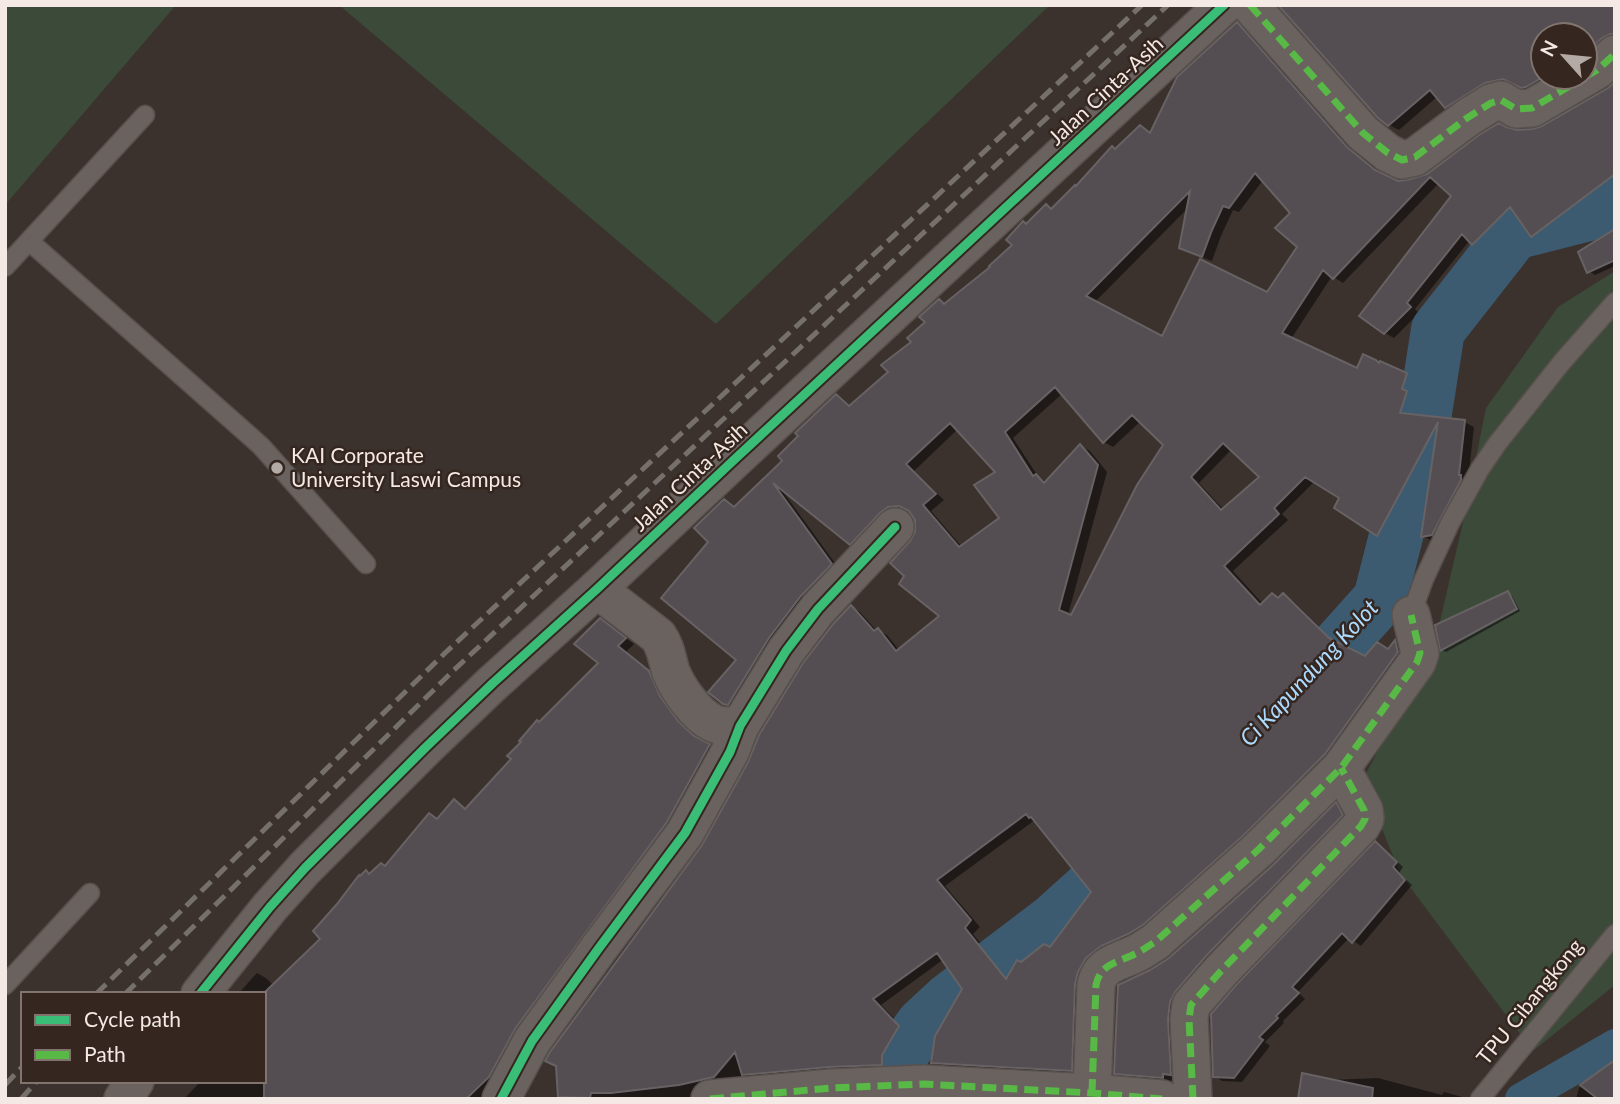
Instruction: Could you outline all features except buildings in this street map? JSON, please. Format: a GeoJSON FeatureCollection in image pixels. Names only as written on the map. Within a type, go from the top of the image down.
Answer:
{"type":"FeatureCollection","features":[{"type":"Feature","properties":{"kind":"street","name":"Jalan Cinta-Asih"},"geometry":{"type":"LineString","coordinates":[[202,992],[304,868],[444,729],[1224,5]]}},
{"type":"Feature","properties":{"kind":"street"},"geometry":{"type":"LineString","coordinates":[[1250,5],[1363,133],[1388,153],[1402,160],[1415,157],[1491,103],[1500,100],[1516,109],[1532,108],[1561,91]]}},
{"type":"Feature","properties":{"kind":"street"},"geometry":{"type":"LineString","coordinates":[[1599,68],[1615,54]]}},
{"type":"Feature","properties":{"kind":"street"},"geometry":{"type":"LineString","coordinates":[[501,1099],[532,1041],[685,833],[730,752],[740,726],[786,651],[818,609],[895,527]]}},
{"type":"Feature","properties":{"kind":"street"},"geometry":{"type":"LineString","coordinates":[[597,589],[658,636],[678,686],[703,717],[719,725],[740,726]]}},
{"type":"Feature","properties":{"kind":"street"},"geometry":{"type":"LineString","coordinates":[[1092,1093],[1096,985],[1102,970],[1155,943],[1259,849],[1341,768],[1418,662],[1420,653],[1415,626]]}},
{"type":"Feature","properties":{"kind":"street"},"geometry":{"type":"LineString","coordinates":[[1193,1099],[1189,1019],[1191,1005],[1365,819],[1364,810],[1341,768]]}},
{"type":"Feature","properties":{"kind":"street"},"geometry":{"type":"LineString","coordinates":[[123,1099],[134,1083]]}},
{"type":"Feature","properties":{"kind":"street"},"geometry":{"type":"LineString","coordinates":[[710,1099],[831,1088],[923,1084],[1162,1099]]}},
{"type":"Feature","properties":{"kind":"lane"},"geometry":{"type":"LineString","coordinates":[[5,267],[145,115]]}},
{"type":"Feature","properties":{"kind":"lane"},"geometry":{"type":"LineString","coordinates":[[29,241],[261,446],[366,564]]}},
{"type":"Feature","properties":{"kind":"lane"},"geometry":{"type":"LineString","coordinates":[[1415,626],[1419,590],[1450,523],[1480,469],[1589,330],[1615,302]]}},
{"type":"Feature","properties":{"kind":"lane"},"geometry":{"type":"LineString","coordinates":[[5,985],[90,893]]}},
{"type":"Feature","properties":{"kind":"lane","name":"TPU Cibangkong"},"geometry":{"type":"LineString","coordinates":[[1480,1099],[1615,934]]}},
{"type":"Feature","properties":{"kind":"green space"},"geometry":{"type":"Polygon","coordinates":[[[5,5],[176,5],[5,205],[5,5]]]}},
{"type":"Feature","properties":{"kind":"green space"},"geometry":{"type":"Polygon","coordinates":[[[339,5],[1050,5],[716,324],[339,5]]]}},
{"type":"Feature","properties":{"kind":"green space"},"geometry":{"type":"Polygon","coordinates":[[[1615,271],[1615,985],[1533,1051],[1401,875],[1362,781],[1435,643],[1486,408],[1558,307],[1615,271]]]}},
{"type":"Feature","properties":{"kind":"waterway","name":"Ci Kapundung Kolot"},"geometry":{"type":"LineString","coordinates":[[1290,697],[1380,599],[1421,438],[1438,330],[1514,233],[1604,210],[1615,203]]}},
{"type":"Feature","properties":{"kind":"waterway","name":"Ci Kapundung Kolot"},"geometry":{"type":"LineString","coordinates":[[899,1057],[923,1024],[949,1000],[1053,921],[1143,840]]}},
{"type":"Feature","properties":{"kind":"waterway"},"geometry":{"type":"LineString","coordinates":[[1521,1099],[1615,1045]]}},
{"type":"Feature","properties":{"kind":"railway"},"geometry":{"type":"LineString","coordinates":[[98,992],[445,653],[1142,5]]}},
{"type":"Feature","properties":{"kind":"railway"},"geometry":{"type":"LineString","coordinates":[[127,992],[454,670],[1168,5]]}},
{"type":"Feature","properties":{"kind":"railway"},"geometry":{"type":"LineString","coordinates":[[5,1085],[21,1068]]}},
{"type":"Feature","properties":{"kind":"railway"},"geometry":{"type":"LineString","coordinates":[[21,1099],[35,1083]]}},
{"type":"Feature","properties":{"kind":"marked path"},"geometry":{"type":"LineString","coordinates":[[1250,5],[1363,133],[1388,153],[1402,160],[1415,157],[1491,103],[1501,100],[1516,109],[1532,108],[1561,91]]}},
{"type":"Feature","properties":{"kind":"marked path"},"geometry":{"type":"LineString","coordinates":[[1599,68],[1615,54]]}},
{"type":"Feature","properties":{"kind":"marked path"},"geometry":{"type":"LineString","coordinates":[[1092,1093],[1096,985],[1101,972],[1155,942],[1259,849],[1341,768],[1417,662],[1420,653],[1411,615]]}},
{"type":"Feature","properties":{"kind":"marked path"},"geometry":{"type":"LineString","coordinates":[[1193,1099],[1189,1019],[1191,1005],[1365,819],[1364,810],[1341,768]]}},
{"type":"Feature","properties":{"kind":"marked path"},"geometry":{"type":"LineString","coordinates":[[710,1099],[831,1088],[923,1084],[1162,1099]]}},
{"type":"Feature","properties":{"kind":"cycle path"},"geometry":{"type":"LineString","coordinates":[[202,992],[305,868],[425,748],[1224,5]]}},
{"type":"Feature","properties":{"kind":"cycle path"},"geometry":{"type":"LineString","coordinates":[[501,1099],[532,1041],[685,833],[730,752],[740,726],[786,651],[818,609],[895,527]]}},
{"type":"Feature","properties":{"kind":"place","name":"KAI Corporate University Laswi Campus"},"geometry":{"type":"Point","coordinates":[277,468]}}]}
